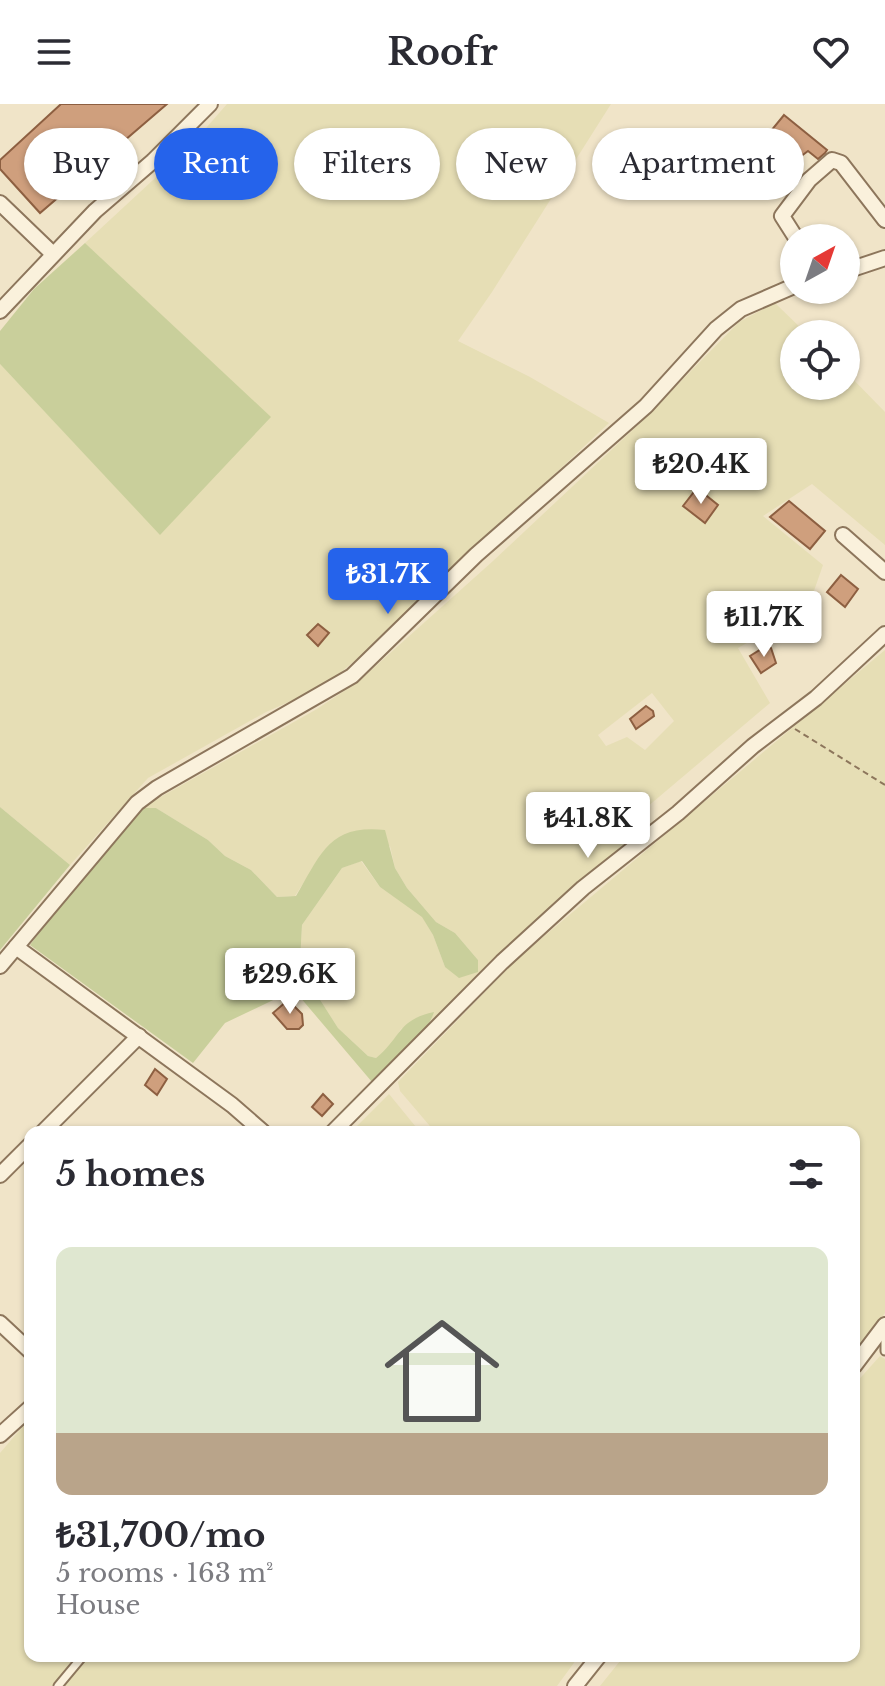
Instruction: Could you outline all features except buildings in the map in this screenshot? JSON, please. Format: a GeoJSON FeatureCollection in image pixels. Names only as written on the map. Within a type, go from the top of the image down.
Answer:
{"type":"FeatureCollection","features":[{"type":"Feature","properties":{"kind":"street"},"geometry":{"type":"LineString","coordinates":[[0,311],[95,211],[153,161],[210,104]]}},
{"type":"Feature","properties":{"kind":"street"},"geometry":{"type":"LineString","coordinates":[[787,224],[782,216],[809,180],[832,160],[841,163],[885,220]]}},
{"type":"Feature","properties":{"kind":"street"},"geometry":{"type":"LineString","coordinates":[[0,203],[53,254]]}},
{"type":"Feature","properties":{"kind":"street"},"geometry":{"type":"LineString","coordinates":[[860,266],[885,258]]}},
{"type":"Feature","properties":{"kind":"street"},"geometry":{"type":"LineString","coordinates":[[0,966],[137,803],[169,780],[352,676],[476,555],[646,406],[716,329],[741,309],[780,292]]}},
{"type":"Feature","properties":{"kind":"street"},"geometry":{"type":"LineString","coordinates":[[843,535],[885,572]]}},
{"type":"Feature","properties":{"kind":"street"},"geometry":{"type":"LineString","coordinates":[[339,1126],[502,962],[583,888],[678,813],[753,746],[816,698],[885,634]]}},
{"type":"Feature","properties":{"kind":"street"},"geometry":{"type":"LineString","coordinates":[[16,947],[232,1105],[256,1126]]}},
{"type":"Feature","properties":{"kind":"street"},"geometry":{"type":"LineString","coordinates":[[49,1126],[139,1036]]}},
{"type":"Feature","properties":{"kind":"street"},"geometry":{"type":"LineString","coordinates":[[0,1175],[24,1151]]}},
{"type":"Feature","properties":{"kind":"street"},"geometry":{"type":"LineString","coordinates":[[0,1323],[24,1345]]}},
{"type":"Feature","properties":{"kind":"street"},"geometry":{"type":"LineString","coordinates":[[860,1358],[885,1325]]}},
{"type":"Feature","properties":{"kind":"street"},"geometry":{"type":"LineString","coordinates":[[0,1435],[24,1413]]}},
{"type":"Feature","properties":{"kind":"street"},"geometry":{"type":"LineString","coordinates":[[575,1686],[594,1662]]}},
{"type":"Feature","properties":{"kind":"lane"},"geometry":{"type":"LineString","coordinates":[[885,1333],[885,1351]]}},
{"type":"Feature","properties":{"kind":"lane"},"geometry":{"type":"LineString","coordinates":[[58,1686],[78,1662]]}},
{"type":"Feature","properties":{"kind":"path"},"geometry":{"type":"LineString","coordinates":[[784,723],[885,785]]}},
{"type":"Feature","properties":{"kind":"shaded area"},"geometry":{"type":"Polygon","coordinates":[[[227,104],[611,104],[596,128],[592,128],[592,134],[576,159],[576,128],[456,128],[456,200],[550,200],[458,341],[530,377],[609,423],[364,653],[323,687],[266,712],[148,778],[70,865],[0,807],[0,364],[160,534],[270,417],[85,243],[131,200],[138,200],[138,194],[154,179],[154,200],[278,200],[278,128],[206,128],[227,104]]]}},
{"type":"Feature","properties":{"kind":"shaded area"},"geometry":{"type":"Polygon","coordinates":[[[775,303],[793,320],[780,320],[780,400],[860,400],[860,386],[885,412],[885,545],[812,484],[763,516],[823,565],[808,608],[738,648],[770,703],[640,813],[644,833],[430,1025],[433,1013],[401,1029],[389,1048],[376,1058],[368,1056],[338,1028],[305,976],[300,961],[302,925],[342,868],[361,861],[380,887],[422,916],[445,967],[478,972],[478,960],[455,933],[436,922],[407,888],[395,868],[390,846],[306,879],[295,896],[277,897],[251,870],[225,856],[208,840],[156,808],[141,808],[317,709],[359,681],[638,425],[739,322],[775,303]],[[652,693],[598,735],[606,746],[627,737],[645,750],[674,721],[652,693]]]}},
{"type":"Feature","properties":{"kind":"shaded area"},"geometry":{"type":"Polygon","coordinates":[[[885,650],[885,1313],[860,1346],[860,1126],[430,1126],[400,1091],[398,1082],[517,959],[885,650]]]}},
{"type":"Feature","properties":{"kind":"shaded area"},"geometry":{"type":"Polygon","coordinates":[[[389,1094],[415,1126],[357,1126],[389,1094]]]}},
{"type":"Feature","properties":{"kind":"shaded area"},"geometry":{"type":"Polygon","coordinates":[[[880,1356],[885,1359],[885,1686],[600,1686],[619,1662],[860,1662],[860,1378],[880,1356]]]}},
{"type":"Feature","properties":{"kind":"shaded area"},"geometry":{"type":"Polygon","coordinates":[[[24,1425],[24,1662],[575,1662],[557,1686],[0,1686],[0,1453],[24,1425]]]}},
{"type":"Feature","properties":{"kind":"green space"},"geometry":{"type":"Polygon","coordinates":[[[85,243],[271,417],[160,535],[0,364],[0,331],[34,289],[85,243]]]}},
{"type":"Feature","properties":{"kind":"green space"},"geometry":{"type":"Polygon","coordinates":[[[0,807],[70,865],[0,950],[0,807]]]}},
{"type":"Feature","properties":{"kind":"green space"},"geometry":{"type":"Polygon","coordinates":[[[141,808],[156,808],[208,840],[225,856],[251,870],[277,897],[296,896],[320,855],[339,837],[366,829],[385,830],[395,868],[407,888],[436,922],[455,933],[478,960],[478,972],[459,978],[445,967],[433,935],[422,917],[380,887],[362,861],[342,868],[302,925],[300,961],[305,976],[338,1028],[368,1056],[376,1058],[406,1025],[434,1012],[417,1041],[399,1061],[372,1082],[294,990],[225,1023],[193,1063],[30,945],[73,887],[141,808]]]}}]}
